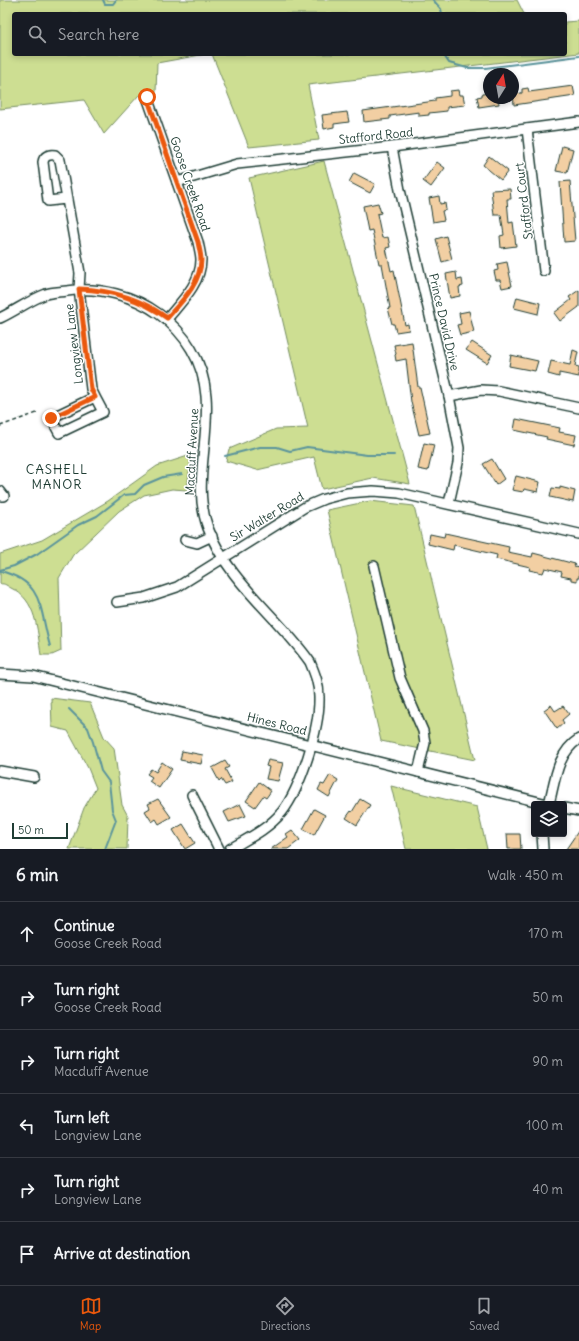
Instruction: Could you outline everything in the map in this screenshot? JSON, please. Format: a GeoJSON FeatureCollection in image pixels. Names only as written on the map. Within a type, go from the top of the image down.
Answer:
{"type":"FeatureCollection","features":[{"type":"Feature","properties":{"kind":"street","name":"Goose Creek Road"},"geometry":{"type":"LineString","coordinates":[[147,97],[198,242],[201,260],[199,273],[194,285],[167,318]]}},
{"type":"Feature","properties":{"kind":"street","name":"Stafford Road"},"geometry":{"type":"LineString","coordinates":[[177,182],[237,164],[579,122]]}},
{"type":"Feature","properties":{"kind":"street","name":"Stafford Court"},"geometry":{"type":"LineString","coordinates":[[527,129],[544,271]]}},
{"type":"Feature","properties":{"kind":"street","name":"Prince David Drive"},"geometry":{"type":"LineString","coordinates":[[392,146],[400,190],[449,396],[459,448],[458,462],[448,504]]}},
{"type":"Feature","properties":{"kind":"street","name":"Longview Lane"},"geometry":{"type":"LineString","coordinates":[[66,199],[48,201],[43,162],[44,158],[49,155],[54,154],[60,160],[80,273],[79,289],[91,389],[103,412],[59,434],[51,418],[95,397]]}},
{"type":"Feature","properties":{"kind":"street","name":"Macduff Avenue"},"geometry":{"type":"LineString","coordinates":[[1,314],[46,294],[79,289],[100,290],[127,297],[149,306],[167,318],[192,348],[204,380],[207,414],[201,481],[201,501],[207,528],[222,558],[239,581],[310,662],[317,678],[319,698],[316,724],[302,778],[283,811],[258,834],[230,849]]}},
{"type":"Feature","properties":{"kind":"street"},"geometry":{"type":"LineString","coordinates":[[449,396],[481,390],[499,391],[579,408]]}},
{"type":"Feature","properties":{"kind":"street"},"geometry":{"type":"LineString","coordinates":[[0,491],[4,496],[0,496]]}},
{"type":"Feature","properties":{"kind":"street","name":"Sir Walter Road"},"geometry":{"type":"LineString","coordinates":[[117,602],[144,598],[177,587],[305,507],[347,493],[373,491],[399,493],[579,534]]}},
{"type":"Feature","properties":{"kind":"street"},"geometry":{"type":"LineString","coordinates":[[185,540],[197,543],[212,536]]}},
{"type":"Feature","properties":{"kind":"street"},"geometry":{"type":"LineString","coordinates":[[374,566],[400,678],[423,731],[425,743],[418,772]]}},
{"type":"Feature","properties":{"kind":"street","name":"Hines Road"},"geometry":{"type":"LineString","coordinates":[[0,674],[33,676],[536,801]]}},
{"type":"Feature","properties":{"kind":"street"},"geometry":{"type":"LineString","coordinates":[[549,801],[559,764],[565,753],[579,739]]}},
{"type":"Feature","properties":{"kind":"street"},"geometry":{"type":"LineString","coordinates":[[0,771],[34,777]]}},
{"type":"Feature","properties":{"kind":"street"},"geometry":{"type":"LineString","coordinates":[[192,795],[220,849]]}},
{"type":"Feature","properties":{"kind":"street"},"geometry":{"type":"LineString","coordinates":[[567,809],[579,811]]}},
{"type":"Feature","properties":{"kind":"street"},"geometry":{"type":"LineString","coordinates":[[542,837],[542,849]]}},
{"type":"Feature","properties":{"kind":"path"},"geometry":{"type":"LineString","coordinates":[[0,426],[37,413]]}},
{"type":"Feature","properties":{"kind":"green space"},"geometry":{"type":"Polygon","coordinates":[[[0,0],[517,0],[523,12],[12,12],[12,56],[195,56],[157,63],[156,93],[139,95],[104,134],[84,100],[0,109],[0,0]]]}},
{"type":"Feature","properties":{"kind":"green space"},"geometry":{"type":"Polygon","coordinates":[[[579,21],[579,53],[567,54],[567,22],[579,21]]]}},
{"type":"Feature","properties":{"kind":"green space"},"geometry":{"type":"Polygon","coordinates":[[[213,56],[554,56],[308,85],[319,140],[249,147],[213,56]]]}},
{"type":"Feature","properties":{"kind":"green space"},"geometry":{"type":"Polygon","coordinates":[[[324,161],[410,484],[373,478],[322,489],[314,457],[257,470],[226,461],[229,449],[276,429],[308,428],[249,178],[324,161]]]}},
{"type":"Feature","properties":{"kind":"green space"},"geometry":{"type":"Polygon","coordinates":[[[191,455],[187,490],[172,489],[144,495],[119,511],[73,555],[59,578],[61,651],[52,655],[41,655],[37,626],[31,608],[20,593],[6,585],[0,584],[0,554],[42,540],[108,501],[157,466],[191,455]]]}},
{"type":"Feature","properties":{"kind":"green space"},"geometry":{"type":"Polygon","coordinates":[[[370,501],[414,506],[475,760],[381,741],[327,510],[370,501]]]}},
{"type":"Feature","properties":{"kind":"green space"},"geometry":{"type":"Polygon","coordinates":[[[51,698],[90,703],[104,737],[114,748],[122,805],[128,816],[127,849],[69,849],[84,808],[96,788],[88,768],[68,731],[52,727],[51,698]]]}},
{"type":"Feature","properties":{"kind":"green space"},"geometry":{"type":"Polygon","coordinates":[[[391,786],[477,807],[487,849],[406,849],[391,786]]]}},
{"type":"Feature","properties":{"kind":"building"},"geometry":{"type":"Polygon","coordinates":[[[573,86],[575,96],[514,105],[519,104],[519,93],[522,93],[522,89],[528,88],[529,92],[573,86]]]}},
{"type":"Feature","properties":{"kind":"building"},"geometry":{"type":"Polygon","coordinates":[[[458,90],[459,95],[463,95],[465,105],[447,107],[447,111],[429,113],[429,115],[419,116],[419,112],[390,116],[390,119],[364,122],[363,111],[435,101],[435,98],[450,96],[450,91],[458,90]]]}},
{"type":"Feature","properties":{"kind":"building"},"geometry":{"type":"Polygon","coordinates":[[[482,94],[483,104],[499,104],[479,107],[477,97],[482,96],[482,94]]]}},
{"type":"Feature","properties":{"kind":"building"},"geometry":{"type":"Polygon","coordinates":[[[347,112],[349,122],[334,124],[334,127],[324,129],[322,115],[347,112]]]}},
{"type":"Feature","properties":{"kind":"building"},"geometry":{"type":"Polygon","coordinates":[[[562,146],[573,149],[567,173],[556,171],[562,146]]]}},
{"type":"Feature","properties":{"kind":"building"},"geometry":{"type":"Polygon","coordinates":[[[489,156],[508,171],[501,180],[483,165],[489,156]]]}},
{"type":"Feature","properties":{"kind":"building"},"geometry":{"type":"Polygon","coordinates":[[[437,162],[445,168],[431,187],[423,181],[437,162]]]}},
{"type":"Feature","properties":{"kind":"building"},"geometry":{"type":"Polygon","coordinates":[[[354,173],[375,184],[370,193],[349,182],[354,173]]]}},
{"type":"Feature","properties":{"kind":"building"},"geometry":{"type":"Polygon","coordinates":[[[570,181],[575,241],[564,242],[560,182],[570,181]]]}},
{"type":"Feature","properties":{"kind":"building"},"geometry":{"type":"Polygon","coordinates":[[[510,189],[511,199],[507,199],[509,223],[513,222],[516,246],[501,248],[500,236],[504,235],[501,215],[494,215],[491,190],[510,189]]]}},
{"type":"Feature","properties":{"kind":"building"},"geometry":{"type":"Polygon","coordinates":[[[439,196],[440,204],[445,203],[446,210],[442,211],[444,220],[433,222],[429,198],[439,196]]]}},
{"type":"Feature","properties":{"kind":"building"},"geometry":{"type":"Polygon","coordinates":[[[378,203],[381,213],[377,214],[382,238],[388,237],[390,247],[386,248],[391,271],[394,270],[405,325],[408,324],[409,330],[396,332],[394,324],[392,324],[388,308],[390,308],[382,264],[379,264],[372,230],[368,231],[363,206],[378,203]]]}},
{"type":"Feature","properties":{"kind":"building"},"geometry":{"type":"Polygon","coordinates":[[[446,236],[452,259],[442,262],[436,239],[446,236]]]}},
{"type":"Feature","properties":{"kind":"building"},"geometry":{"type":"Polygon","coordinates":[[[507,262],[512,286],[502,288],[500,280],[496,280],[494,271],[498,270],[497,264],[507,262]]]}},
{"type":"Feature","properties":{"kind":"building"},"geometry":{"type":"Polygon","coordinates":[[[456,272],[457,280],[462,279],[463,286],[459,287],[460,296],[450,298],[446,274],[456,272]]]}},
{"type":"Feature","properties":{"kind":"building"},"geometry":{"type":"Polygon","coordinates":[[[579,290],[579,307],[560,321],[554,313],[571,300],[569,297],[579,290]]]}},
{"type":"Feature","properties":{"kind":"building"},"geometry":{"type":"Polygon","coordinates":[[[517,297],[540,303],[538,314],[514,308],[517,297]]]}},
{"type":"Feature","properties":{"kind":"building"},"geometry":{"type":"Polygon","coordinates":[[[469,311],[474,332],[460,335],[457,325],[461,324],[459,313],[469,311]]]}},
{"type":"Feature","properties":{"kind":"building"},"geometry":{"type":"Polygon","coordinates":[[[412,342],[418,387],[420,387],[430,433],[419,435],[411,402],[406,359],[396,361],[394,345],[412,342]]]}},
{"type":"Feature","properties":{"kind":"building"},"geometry":{"type":"Polygon","coordinates":[[[472,342],[492,355],[487,363],[466,350],[472,342]]]}},
{"type":"Feature","properties":{"kind":"building"},"geometry":{"type":"Polygon","coordinates":[[[573,350],[578,352],[575,366],[579,367],[579,377],[559,373],[559,377],[548,374],[551,361],[570,365],[573,350]]]}},
{"type":"Feature","properties":{"kind":"building"},"geometry":{"type":"Polygon","coordinates":[[[511,355],[538,361],[535,371],[509,366],[511,355]]]}},
{"type":"Feature","properties":{"kind":"building"},"geometry":{"type":"Polygon","coordinates":[[[516,419],[560,428],[559,432],[576,435],[574,445],[546,439],[547,437],[514,430],[516,419]]]}},
{"type":"Feature","properties":{"kind":"building"},"geometry":{"type":"Polygon","coordinates":[[[424,443],[434,445],[428,471],[418,469],[424,443]]]}},
{"type":"Feature","properties":{"kind":"building"},"geometry":{"type":"Polygon","coordinates":[[[492,459],[504,479],[496,485],[483,464],[492,459]]]}},
{"type":"Feature","properties":{"kind":"building"},"geometry":{"type":"Polygon","coordinates":[[[516,476],[540,482],[538,492],[524,489],[523,492],[512,490],[516,476]]]}},
{"type":"Feature","properties":{"kind":"building"},"geometry":{"type":"Polygon","coordinates":[[[560,487],[575,491],[573,502],[550,497],[552,488],[560,489],[560,487]]]}},
{"type":"Feature","properties":{"kind":"building"},"geometry":{"type":"Polygon","coordinates":[[[445,533],[509,547],[508,552],[532,557],[533,553],[575,564],[574,566],[579,567],[579,578],[577,578],[577,581],[571,580],[571,578],[561,576],[562,572],[545,568],[543,573],[529,570],[530,567],[496,559],[497,555],[454,545],[453,550],[428,544],[430,534],[444,537],[445,533]]]}},
{"type":"Feature","properties":{"kind":"building"},"geometry":{"type":"Polygon","coordinates":[[[551,705],[555,711],[563,706],[569,714],[562,720],[564,723],[557,729],[544,710],[551,705]]]}},
{"type":"Feature","properties":{"kind":"building"},"geometry":{"type":"Polygon","coordinates":[[[182,751],[203,755],[201,764],[180,760],[182,751]]]}},
{"type":"Feature","properties":{"kind":"building"},"geometry":{"type":"Polygon","coordinates":[[[268,760],[283,763],[278,781],[266,779],[269,767],[266,766],[268,760]]]}},
{"type":"Feature","properties":{"kind":"building"},"geometry":{"type":"Polygon","coordinates":[[[225,761],[229,767],[225,769],[232,782],[225,785],[221,779],[219,781],[212,768],[225,761]]]}},
{"type":"Feature","properties":{"kind":"building"},"geometry":{"type":"Polygon","coordinates":[[[162,762],[172,769],[159,788],[149,781],[152,777],[147,774],[151,769],[156,772],[162,762]]]}},
{"type":"Feature","properties":{"kind":"building"},"geometry":{"type":"Polygon","coordinates":[[[330,775],[338,780],[329,797],[318,790],[321,784],[324,785],[330,775]]]}},
{"type":"Feature","properties":{"kind":"building"},"geometry":{"type":"Polygon","coordinates":[[[259,782],[271,791],[266,798],[263,796],[255,807],[246,801],[259,782]]]}},
{"type":"Feature","properties":{"kind":"building"},"geometry":{"type":"Polygon","coordinates":[[[158,799],[171,817],[159,824],[156,819],[152,822],[145,811],[150,808],[148,804],[158,799]]]}},
{"type":"Feature","properties":{"kind":"building"},"geometry":{"type":"Polygon","coordinates":[[[360,799],[370,805],[357,825],[346,818],[351,811],[352,812],[360,799]]]}},
{"type":"Feature","properties":{"kind":"building"},"geometry":{"type":"Polygon","coordinates":[[[240,804],[246,816],[229,822],[224,812],[240,804]]]}},
{"type":"Feature","properties":{"kind":"building"},"geometry":{"type":"Polygon","coordinates":[[[314,809],[325,815],[314,835],[303,829],[314,809]]]}},
{"type":"Feature","properties":{"kind":"building"},"geometry":{"type":"Polygon","coordinates":[[[183,824],[195,843],[185,849],[173,830],[183,824]]]}},
{"type":"Feature","properties":{"kind":"building"},"geometry":{"type":"Polygon","coordinates":[[[292,830],[300,840],[288,849],[271,849],[288,837],[286,834],[292,830]]]}},
{"type":"Feature","properties":{"kind":"building"},"geometry":{"type":"Polygon","coordinates":[[[579,830],[579,849],[566,849],[579,830]]]}},
{"type":"Feature","properties":{"kind":"building"},"geometry":{"type":"Polygon","coordinates":[[[507,834],[520,834],[521,849],[508,849],[507,834]]]}},
{"type":"Feature","properties":{"kind":"waterway"},"geometry":{"type":"LineString","coordinates":[[103,0],[105,4],[113,4],[116,0]]}},
{"type":"Feature","properties":{"kind":"waterway"},"geometry":{"type":"LineString","coordinates":[[433,0],[441,9],[442,12]]}},
{"type":"Feature","properties":{"kind":"waterway"},"geometry":{"type":"LineString","coordinates":[[444,56],[449,63],[467,68],[485,68],[579,56]]}},
{"type":"Feature","properties":{"kind":"waterway"},"geometry":{"type":"LineString","coordinates":[[225,456],[260,447],[277,447],[290,451],[307,447],[367,455],[394,455]]}},
{"type":"Feature","properties":{"kind":"waterway"},"geometry":{"type":"LineString","coordinates":[[0,570],[14,566],[37,554],[78,525],[97,516],[124,495],[135,494],[144,485],[163,477],[182,474]]}},
{"type":"Feature","properties":{"kind":"waterway"},"geometry":{"type":"LineString","coordinates":[[0,571],[15,576],[25,582],[33,590],[38,599],[50,646]]}},
{"type":"Feature","properties":{"kind":"waterway"},"geometry":{"type":"LineString","coordinates":[[69,709],[88,728],[101,771],[109,782],[112,810],[116,820],[105,849]]}},
{"type":"Feature","properties":{"kind":"district","name":"CASHELL MANOR"},"geometry":{"type":"Point","coordinates":[57,476]}},
{"type":"Feature","properties":{"kind":"route"},"geometry":{"type":"LineString","coordinates":[[51,418],[95,397],[91,389],[79,289],[100,290],[127,297],[149,306],[167,318],[194,285],[199,273],[201,260],[198,242],[147,97]]}}]}
